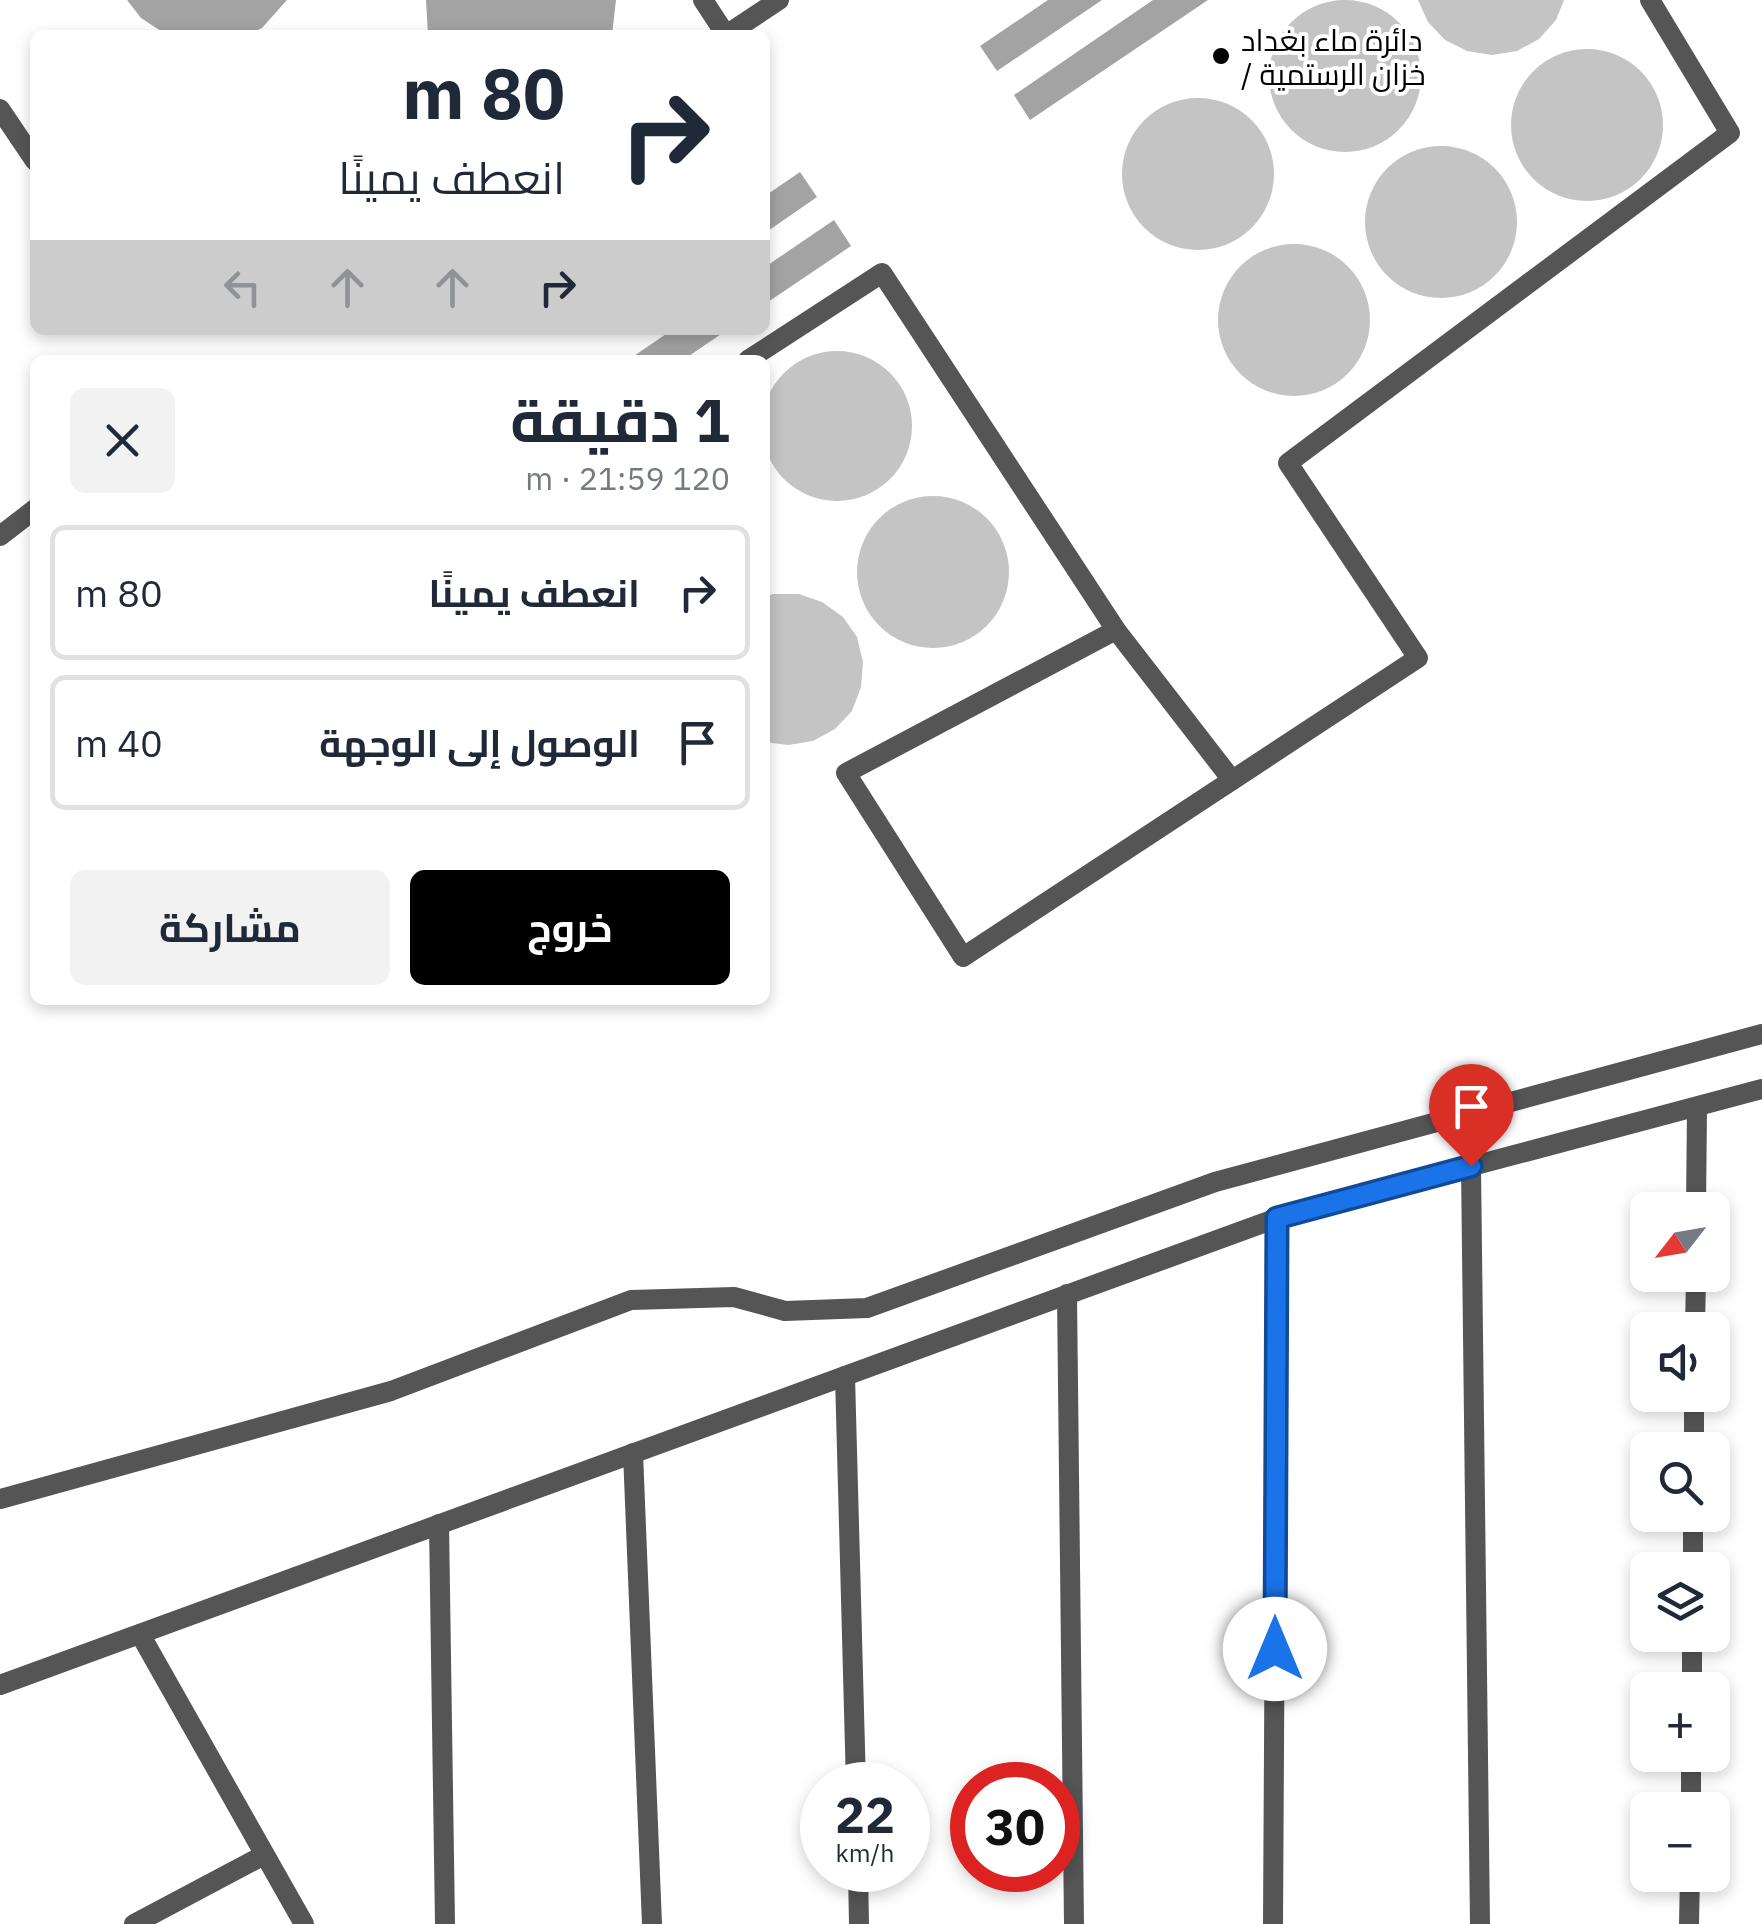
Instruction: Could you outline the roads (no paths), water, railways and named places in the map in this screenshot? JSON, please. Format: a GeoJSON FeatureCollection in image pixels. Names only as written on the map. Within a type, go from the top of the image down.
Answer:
{"type":"FeatureCollection","features":[{"type":"Feature","properties":{"kind":"street"},"geometry":{"type":"LineString","coordinates":[[703,0],[723,30]]}},
{"type":"Feature","properties":{"kind":"street"},"geometry":{"type":"LineString","coordinates":[[734,30],[779,0]]}},
{"type":"Feature","properties":{"kind":"street"},"geometry":{"type":"LineString","coordinates":[[1116,630],[846,773],[963,957],[1418,658],[1288,463],[1730,133],[1650,0]]}},
{"type":"Feature","properties":{"kind":"street"},"geometry":{"type":"LineString","coordinates":[[0,109],[30,154]]}},
{"type":"Feature","properties":{"kind":"street"},"geometry":{"type":"LineString","coordinates":[[756,355],[882,273],[1116,630],[1232,780]]}},
{"type":"Feature","properties":{"kind":"street"},"geometry":{"type":"LineString","coordinates":[[0,536],[30,513]]}},
{"type":"Feature","properties":{"kind":"street"},"geometry":{"type":"LineString","coordinates":[[0,1499],[391,1391],[631,1300],[734,1297],[785,1311],[867,1308],[1214,1182],[1762,1034]]}},
{"type":"Feature","properties":{"kind":"street"},"geometry":{"type":"LineString","coordinates":[[0,1685],[1277,1218],[1762,1089]]}},
{"type":"Feature","properties":{"kind":"street"},"geometry":{"type":"LineString","coordinates":[[1696,1192],[1697,1106]]}},
{"type":"Feature","properties":{"kind":"street"},"geometry":{"type":"LineString","coordinates":[[1471,1166],[1480,1924]]}},
{"type":"Feature","properties":{"kind":"street"},"geometry":{"type":"LineString","coordinates":[[1273,1924],[1277,1218]]}},
{"type":"Feature","properties":{"kind":"street"},"geometry":{"type":"LineString","coordinates":[[1067,1294],[1074,1924]]}},
{"type":"Feature","properties":{"kind":"street"},"geometry":{"type":"LineString","coordinates":[[845,1376],[855,1762]]}},
{"type":"Feature","properties":{"kind":"street"},"geometry":{"type":"LineString","coordinates":[[633,1453],[652,1924]]}},
{"type":"Feature","properties":{"kind":"street"},"geometry":{"type":"LineString","coordinates":[[440,1524],[445,1924]]}},
{"type":"Feature","properties":{"kind":"street"},"geometry":{"type":"LineString","coordinates":[[140,1634],[304,1924]]}},
{"type":"Feature","properties":{"kind":"street"},"geometry":{"type":"LineString","coordinates":[[134,1924],[264,1854]]}},
{"type":"Feature","properties":{"kind":"street"},"geometry":{"type":"LineString","coordinates":[[858,1892],[859,1924]]}},
{"type":"Feature","properties":{"kind":"street"},"geometry":{"type":"LineString","coordinates":[[1690,1892],[1690,1924]]}},
{"type":"Feature","properties":{"kind":"place","name":"دائرة ماء بغداد / خزان الرستمية"},"geometry":{"type":"Point","coordinates":[1221,56]}}]}
